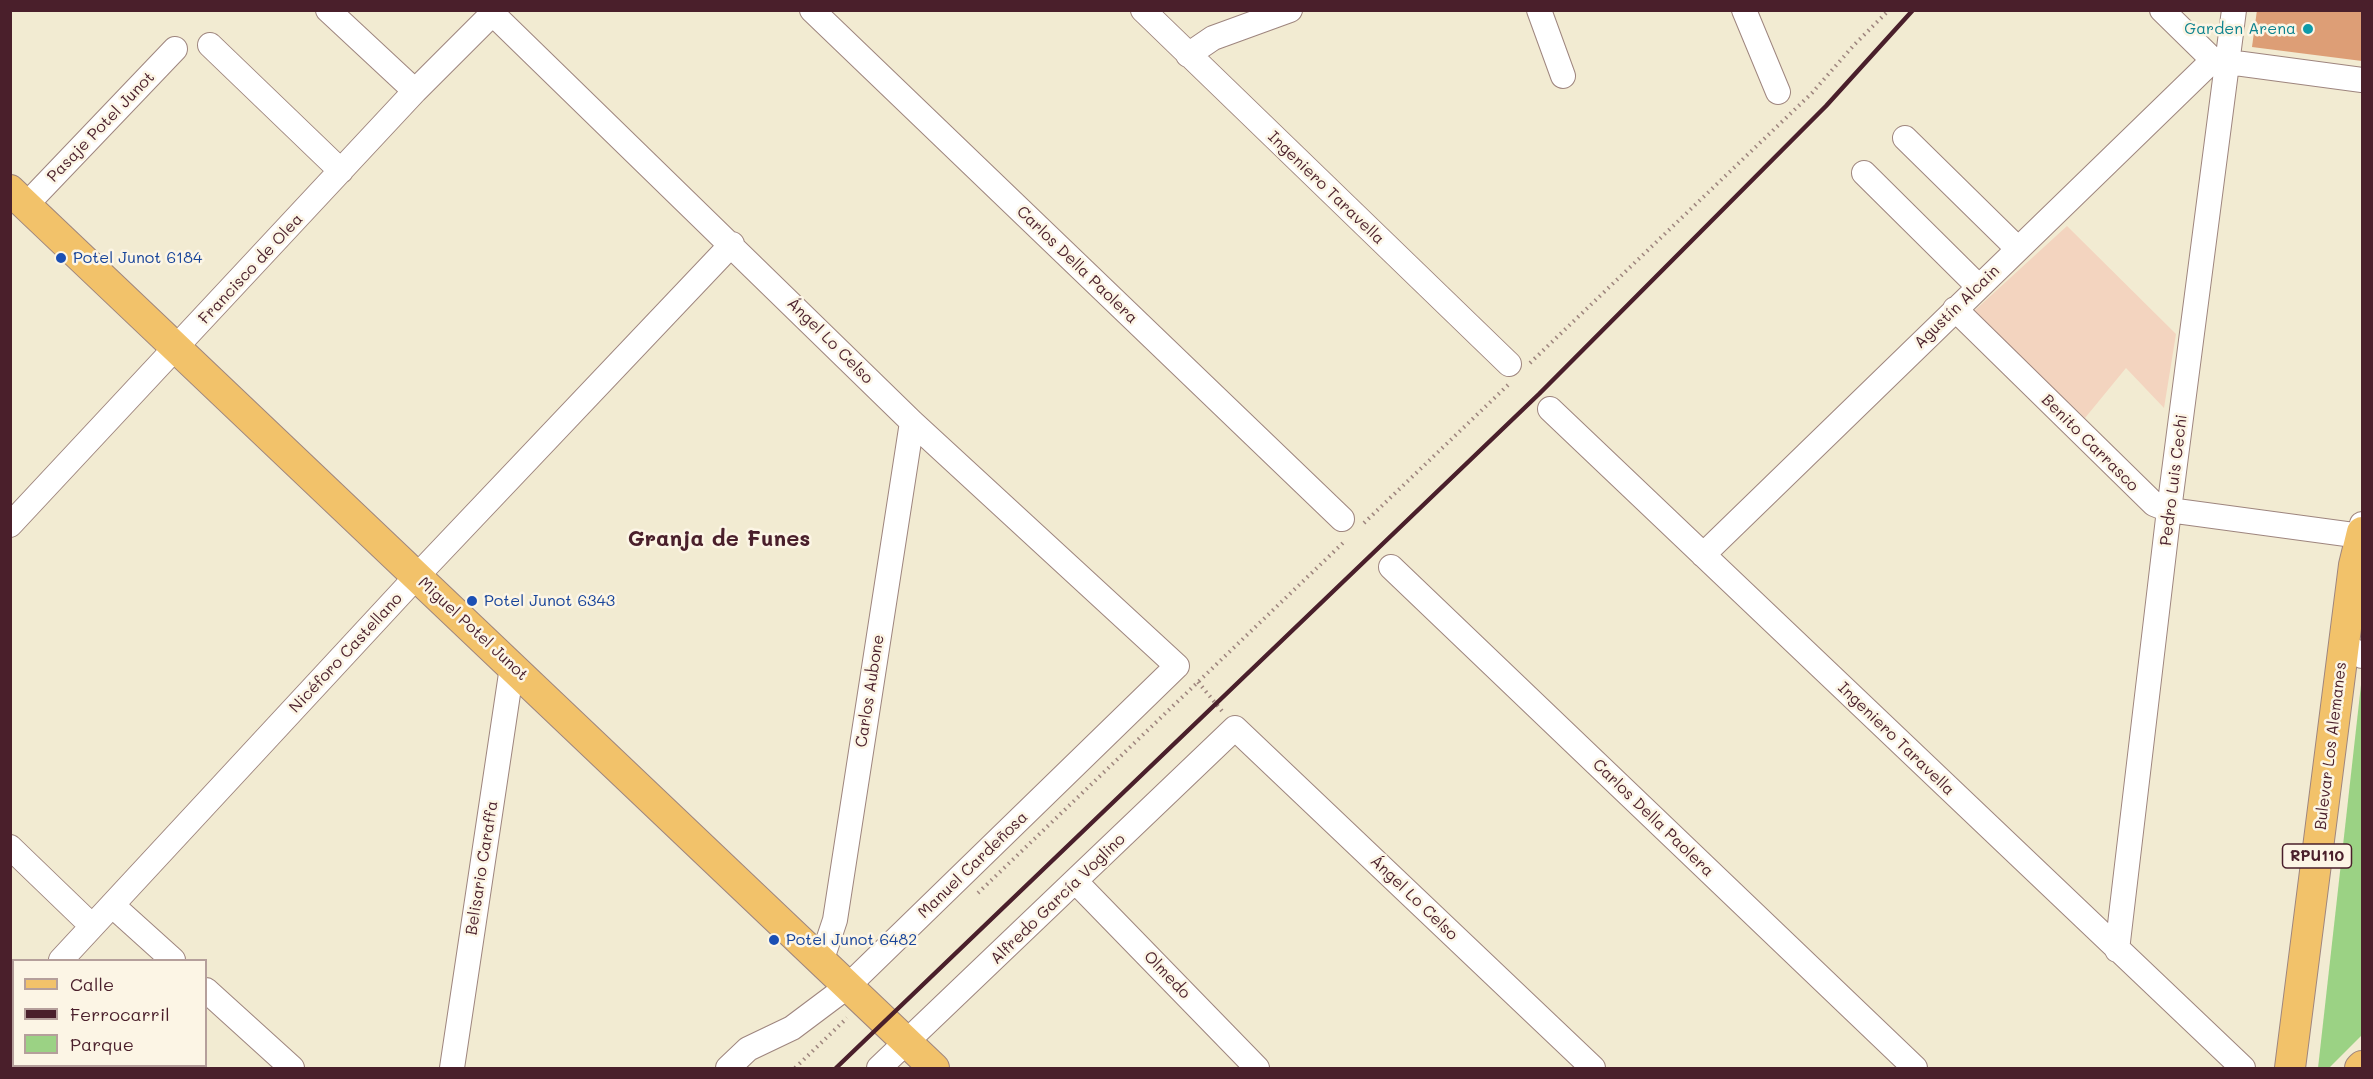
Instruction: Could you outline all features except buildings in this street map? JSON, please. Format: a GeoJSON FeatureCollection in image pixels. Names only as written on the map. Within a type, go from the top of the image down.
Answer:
{"type":"FeatureCollection","features":[{"type":"Feature","properties":{"kind":"main road","name":"Miguel Potel Junot"},"geometry":{"type":"LineString","coordinates":[[18,198],[822,959],[934,1068]]}},
{"type":"Feature","properties":{"kind":"main road","name":"Bulevar Los Alemanes"},"geometry":{"type":"LineString","coordinates":[[2290,1068],[2353,650],[2354,565],[2362,531]]}},
{"type":"Feature","properties":{"kind":"street"},"geometry":{"type":"LineString","coordinates":[[328,10],[415,91]]}},
{"type":"Feature","properties":{"kind":"street","name":"Carlos Della Paolera"},"geometry":{"type":"LineString","coordinates":[[812,10],[1342,519]]}},
{"type":"Feature","properties":{"kind":"street","name":"Ingeniero Taravella"},"geometry":{"type":"LineString","coordinates":[[1143,10],[1509,364]]}},
{"type":"Feature","properties":{"kind":"street"},"geometry":{"type":"LineString","coordinates":[[1188,55],[1213,38],[1290,10]]}},
{"type":"Feature","properties":{"kind":"street"},"geometry":{"type":"LineString","coordinates":[[1539,10],[1563,76]]}},
{"type":"Feature","properties":{"kind":"street"},"geometry":{"type":"LineString","coordinates":[[1744,10],[1778,92]]}},
{"type":"Feature","properties":{"kind":"street"},"geometry":{"type":"LineString","coordinates":[[2162,10],[2220,61],[2362,80]]}},
{"type":"Feature","properties":{"kind":"street","name":"Pedro Luis Cechi"},"geometry":{"type":"LineString","coordinates":[[2117,950],[2220,61],[2234,10]]}},
{"type":"Feature","properties":{"kind":"street","name":"Francisco de Olea"},"geometry":{"type":"LineString","coordinates":[[10,525],[490,12]]}},
{"type":"Feature","properties":{"kind":"street","name":"Ángel Lo Celso"},"geometry":{"type":"LineString","coordinates":[[490,12],[732,244],[912,422],[1177,666]]}},
{"type":"Feature","properties":{"kind":"street"},"geometry":{"type":"LineString","coordinates":[[210,45],[341,171]]}},
{"type":"Feature","properties":{"kind":"street","name":"Pasaje Potel Junot"},"geometry":{"type":"LineString","coordinates":[[18,198],[175,49]]}},
{"type":"Feature","properties":{"kind":"street","name":"Agustín Alcain"},"geometry":{"type":"LineString","coordinates":[[1703,555],[1978,286],[2220,61]]}},
{"type":"Feature","properties":{"kind":"street"},"geometry":{"type":"LineString","coordinates":[[1905,138],[2018,248]]}},
{"type":"Feature","properties":{"kind":"street"},"geometry":{"type":"LineString","coordinates":[[1864,173],[1978,286]]}},
{"type":"Feature","properties":{"kind":"street","name":"Nicéforo Castellano"},"geometry":{"type":"LineString","coordinates":[[62,959],[417,576],[732,244]]}},
{"type":"Feature","properties":{"kind":"street","name":"Benito Carrasco"},"geometry":{"type":"LineString","coordinates":[[1955,309],[2154,504],[2169,510],[2362,531]]}},
{"type":"Feature","properties":{"kind":"street","name":"Ingeniero Taravella"},"geometry":{"type":"LineString","coordinates":[[1550,409],[2242,1068]]}},
{"type":"Feature","properties":{"kind":"street","name":"Carlos Aubone"},"geometry":{"type":"LineString","coordinates":[[822,959],[835,920],[912,422]]}},
{"type":"Feature","properties":{"kind":"street","name":"Carlos Della Paolera"},"geometry":{"type":"LineString","coordinates":[[1391,567],[1915,1068]]}},
{"type":"Feature","properties":{"kind":"street","name":"Manuel Cardeñosa"},"geometry":{"type":"LineString","coordinates":[[728,1068],[748,1049],[792,1028],[848,986],[1177,666]]}},
{"type":"Feature","properties":{"kind":"street","name":"Belisario Caraffa"},"geometry":{"type":"LineString","coordinates":[[452,1068],[512,667]]}},
{"type":"Feature","properties":{"kind":"street","name":"Ángel Lo Celso"},"geometry":{"type":"LineString","coordinates":[[1235,728],[1592,1068]]}},
{"type":"Feature","properties":{"kind":"street","name":"Alfredo García Voglino"},"geometry":{"type":"LineString","coordinates":[[879,1068],[1235,728]]}},
{"type":"Feature","properties":{"kind":"street"},"geometry":{"type":"LineString","coordinates":[[10,847],[92,926]]}},
{"type":"Feature","properties":{"kind":"street","name":"Olmedo"},"geometry":{"type":"LineString","coordinates":[[1076,882],[1257,1068]]}},
{"type":"Feature","properties":{"kind":"street"},"geometry":{"type":"LineString","coordinates":[[112,905],[171,959]]}},
{"type":"Feature","properties":{"kind":"street"},"geometry":{"type":"LineString","coordinates":[[207,991],[292,1068]]}},
{"type":"Feature","properties":{"kind":"path"},"geometry":{"type":"LineString","coordinates":[[1177,666],[1199,682],[1235,728]]}},
{"type":"Feature","properties":{"kind":"shaded area"},"geometry":{"type":"Polygon","coordinates":[[[2067,226],[2176,334],[2164,408],[2126,368],[2085,418],[1974,311],[2067,226]]]}},
{"type":"Feature","properties":{"kind":"green space"},"geometry":{"type":"Polygon","coordinates":[[[2362,676],[2362,1035],[2329,1068],[2318,1068],[2362,676]]]}},
{"type":"Feature","properties":{"kind":"railway"},"geometry":{"type":"LineString","coordinates":[[836,1068],[1539,394],[1826,106],[1913,10]]}},
{"type":"Feature","properties":{"kind":"place","name":"Garden Arena"},"geometry":{"type":"Point","coordinates":[2308,29]}},
{"type":"Feature","properties":{"kind":"place","name":"Potel Junot 6184"},"geometry":{"type":"Point","coordinates":[61,258]}},
{"type":"Feature","properties":{"kind":"place","name":"Potel Junot 6343"},"geometry":{"type":"Point","coordinates":[472,601]}},
{"type":"Feature","properties":{"kind":"place","name":"Potel Junot 6482"},"geometry":{"type":"Point","coordinates":[774,940]}},
{"type":"Feature","properties":{"kind":"district","name":"Granja de Funes"},"geometry":{"type":"Point","coordinates":[719,539]}}]}
